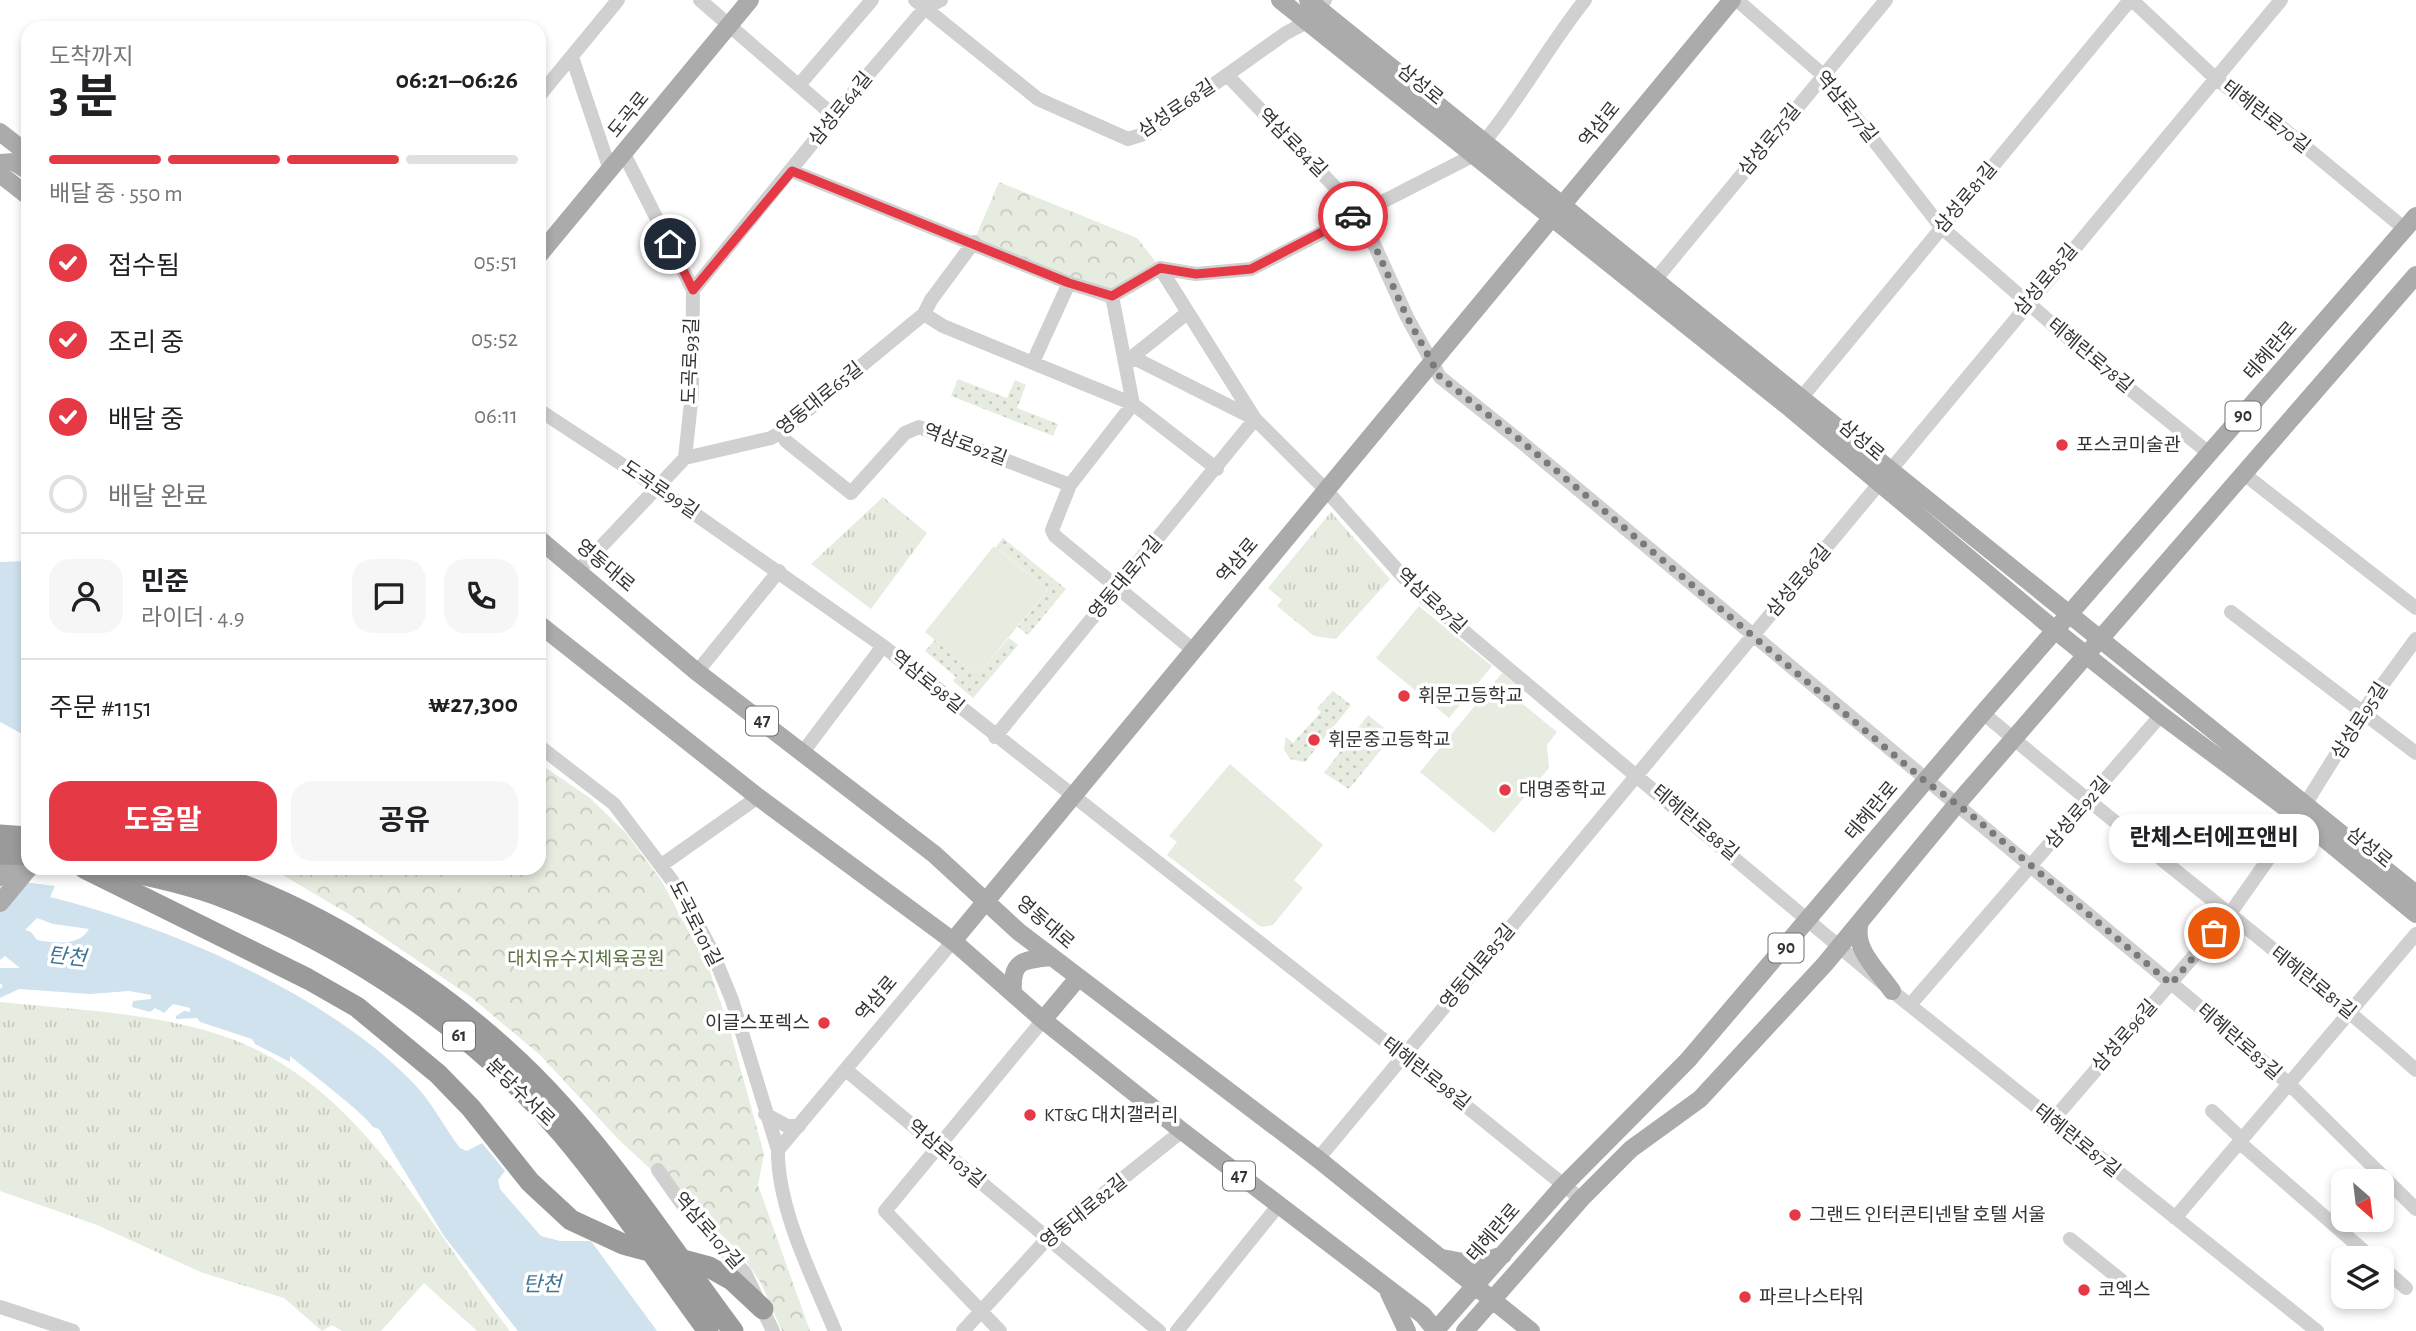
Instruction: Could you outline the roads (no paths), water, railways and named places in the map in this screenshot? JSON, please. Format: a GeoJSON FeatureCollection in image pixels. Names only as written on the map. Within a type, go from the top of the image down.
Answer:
{"type":"FeatureCollection","features":[{"type":"Feature","properties":{"kind":"highway"},"geometry":{"type":"LineString","coordinates":[[0,835],[21,836]]}},
{"type":"Feature","properties":{"kind":"highway"},"geometry":{"type":"LineString","coordinates":[[0,854],[21,855]]}},
{"type":"Feature","properties":{"kind":"highway"},"geometry":{"type":"LineString","coordinates":[[98,875],[296,972],[357,1007],[438,1074],[471,1108],[530,1182],[571,1220],[623,1244],[709,1267],[732,1280],[763,1309]]}},
{"type":"Feature","properties":{"kind":"highway","name":"분당수서로"},"geometry":{"type":"LineString","coordinates":[[141,875],[215,894],[296,931],[383,981],[467,1043],[519,1089],[561,1133],[708,1331]]}},
{"type":"Feature","properties":{"kind":"highway","name":"분당수서로"},"geometry":{"type":"LineString","coordinates":[[213,875],[251,888],[349,937],[466,1016],[501,1046],[579,1125],[733,1331]]}},
{"type":"Feature","properties":{"kind":"main road","name":"도곡로"},"geometry":{"type":"LineString","coordinates":[[546,247],[750,0]]}},
{"type":"Feature","properties":{"kind":"main road","name":"삼성로"},"geometry":{"type":"LineString","coordinates":[[1280,0],[1314,12],[1479,149],[1551,219],[2161,715],[2302,810],[2416,894]]}},
{"type":"Feature","properties":{"kind":"main road","name":"역삼로"},"geometry":{"type":"LineString","coordinates":[[953,941],[1192,649],[1732,0]]}},
{"type":"Feature","properties":{"kind":"main road"},"geometry":{"type":"LineString","coordinates":[[0,132],[21,148]]}},
{"type":"Feature","properties":{"kind":"main road","name":"삼성로"},"geometry":{"type":"LineString","coordinates":[[1479,149],[1563,203],[1655,280],[1892,468],[2302,810],[2416,914]]}},
{"type":"Feature","properties":{"kind":"main road"},"geometry":{"type":"LineString","coordinates":[[0,163],[14,162],[21,166]]}},
{"type":"Feature","properties":{"kind":"main road"},"geometry":{"type":"LineString","coordinates":[[0,174],[21,190]]}},
{"type":"Feature","properties":{"kind":"main road","name":"테헤란로"},"geometry":{"type":"LineString","coordinates":[[1435,1331],[1564,1185],[1688,1060],[1809,921],[1983,713],[2410,222]]}},
{"type":"Feature","properties":{"kind":"main road","name":"90"},"geometry":{"type":"LineString","coordinates":[[1465,1331],[1581,1199],[1631,1149],[1700,1099],[1841,946],[1957,804],[2416,275]]}},
{"type":"Feature","properties":{"kind":"main road","name":"영동대로"},"geometry":{"type":"LineString","coordinates":[[546,544],[697,672],[803,752],[988,900],[1019,932],[1318,1159],[1531,1331]]}},
{"type":"Feature","properties":{"kind":"main road","name":"47"},"geometry":{"type":"LineString","coordinates":[[546,630],[758,797],[953,941],[1043,1020],[1182,1131],[1423,1315],[1435,1331]]}},
{"type":"Feature","properties":{"kind":"main road"},"geometry":{"type":"LineString","coordinates":[[0,877],[21,852]]}},
{"type":"Feature","properties":{"kind":"main road"},"geometry":{"type":"LineString","coordinates":[[0,903],[23,875]]}},
{"type":"Feature","properties":{"kind":"main road"},"geometry":{"type":"LineString","coordinates":[[1860,921],[1858,942],[1892,991]]}},
{"type":"Feature","properties":{"kind":"main road"},"geometry":{"type":"LineString","coordinates":[[1013,993],[1012,976],[1019,964],[1028,959],[1052,957]]}},
{"type":"Feature","properties":{"kind":"main road"},"geometry":{"type":"LineString","coordinates":[[1043,1020],[1078,978]]}},
{"type":"Feature","properties":{"kind":"main road"},"geometry":{"type":"LineString","coordinates":[[1436,1256],[1474,1264],[1504,1255]]}},
{"type":"Feature","properties":{"kind":"main road"},"geometry":{"type":"LineString","coordinates":[[1388,1290],[1407,1331]]}},
{"type":"Feature","properties":{"kind":"street"},"geometry":{"type":"LineString","coordinates":[[546,88],[618,0]]}},
{"type":"Feature","properties":{"kind":"street"},"geometry":{"type":"LineString","coordinates":[[700,0],[834,116]]}},
{"type":"Feature","properties":{"kind":"street"},"geometry":{"type":"LineString","coordinates":[[799,85],[872,0]]}},
{"type":"Feature","properties":{"kind":"street","name":"삼성로64길"},"geometry":{"type":"LineString","coordinates":[[693,290],[792,171],[920,4],[941,0]]}},
{"type":"Feature","properties":{"kind":"street"},"geometry":{"type":"LineString","coordinates":[[792,171],[924,226],[974,242],[1069,283],[1112,296],[1160,268],[1196,274],[1251,269],[1479,149],[1532,77],[1561,30],[1586,0]]}},
{"type":"Feature","properties":{"kind":"street","name":"역삼로77길"},"geometry":{"type":"LineString","coordinates":[[1737,0],[1823,75],[1941,227]]}},
{"type":"Feature","properties":{"kind":"street","name":"삼성로75길"},"geometry":{"type":"LineString","coordinates":[[1655,280],[1886,0]]}},
{"type":"Feature","properties":{"kind":"street","name":"테헤란로70길"},"geometry":{"type":"LineString","coordinates":[[2131,0],[2215,78],[2410,222]]}},
{"type":"Feature","properties":{"kind":"street","name":"삼성로81길"},"geometry":{"type":"LineString","coordinates":[[1802,397],[2131,0]]}},
{"type":"Feature","properties":{"kind":"street","name":"삼성로85길"},"geometry":{"type":"LineString","coordinates":[[1880,484],[2280,0]]}},
{"type":"Feature","properties":{"kind":"street","name":"삼성로68길"},"geometry":{"type":"LineString","coordinates":[[920,4],[1038,99],[1128,139],[1135,139],[1314,12]]}},
{"type":"Feature","properties":{"kind":"street"},"geometry":{"type":"LineString","coordinates":[[572,57],[610,170]]}},
{"type":"Feature","properties":{"kind":"street","name":"역삼로84길"},"geometry":{"type":"LineString","coordinates":[[1227,75],[1360,213],[1407,317],[1440,377],[1664,562]]}},
{"type":"Feature","properties":{"kind":"street","name":"도곡로93길"},"geometry":{"type":"LineString","coordinates":[[624,154],[693,290],[692,393],[685,458]]}},
{"type":"Feature","properties":{"kind":"street","name":"테헤란로78길"},"geometry":{"type":"LineString","coordinates":[[1941,227],[2027,303],[2210,454]]}},
{"type":"Feature","properties":{"kind":"street","name":"영동대로65길"},"geometry":{"type":"LineString","coordinates":[[579,570],[655,486],[685,458],[771,438],[781,432],[924,314],[931,300],[974,242]]}},
{"type":"Feature","properties":{"kind":"street"},"geometry":{"type":"LineString","coordinates":[[1160,268],[1255,419]]}},
{"type":"Feature","properties":{"kind":"street"},"geometry":{"type":"LineString","coordinates":[[1033,362],[1069,283]]}},
{"type":"Feature","properties":{"kind":"street"},"geometry":{"type":"LineString","coordinates":[[1112,296],[1133,404],[1070,485],[1052,530],[1055,536],[1192,649]]}},
{"type":"Feature","properties":{"kind":"street"},"geometry":{"type":"LineString","coordinates":[[1125,363],[1187,313]]}},
{"type":"Feature","properties":{"kind":"street"},"geometry":{"type":"LineString","coordinates":[[924,314],[943,326],[1133,404],[1217,469]]}},
{"type":"Feature","properties":{"kind":"street"},"geometry":{"type":"LineString","coordinates":[[1125,363],[1136,359],[1255,419]]}},
{"type":"Feature","properties":{"kind":"street","name":"도곡로99길"},"geometry":{"type":"LineString","coordinates":[[546,415],[779,572]]}},
{"type":"Feature","properties":{"kind":"street","name":"영동대로71길"},"geometry":{"type":"LineString","coordinates":[[995,737],[1217,469],[1255,419]]}},
{"type":"Feature","properties":{"kind":"street","name":"역삼로87길"},"geometry":{"type":"LineString","coordinates":[[1255,419],[1325,489],[1405,580],[1549,701]]}},
{"type":"Feature","properties":{"kind":"street","name":"역삼로92길"},"geometry":{"type":"LineString","coordinates":[[781,432],[786,441],[851,493],[905,433],[919,427],[1070,485]]}},
{"type":"Feature","properties":{"kind":"street"},"geometry":{"type":"LineString","coordinates":[[2244,474],[2416,608]]}},
{"type":"Feature","properties":{"kind":"street","name":"삼성로86길"},"geometry":{"type":"LineString","coordinates":[[1636,774],[1880,484]]}},
{"type":"Feature","properties":{"kind":"street","name":"테헤란로83길"},"geometry":{"type":"LineString","coordinates":[[1664,562],[1925,781],[2032,866],[2288,1084],[2416,1209]]}},
{"type":"Feature","properties":{"kind":"street"},"geometry":{"type":"LineString","coordinates":[[697,672],[779,572]]}},
{"type":"Feature","properties":{"kind":"street","name":"역삼로98길"},"geometry":{"type":"LineString","coordinates":[[779,572],[883,646],[995,737],[1074,794]]}},
{"type":"Feature","properties":{"kind":"street"},"geometry":{"type":"LineString","coordinates":[[2231,612],[2364,710],[2416,753]]}},
{"type":"Feature","properties":{"kind":"street","name":"삼성로95길"},"geometry":{"type":"LineString","coordinates":[[2302,810],[2364,710],[2416,639]]}},
{"type":"Feature","properties":{"kind":"street"},"geometry":{"type":"LineString","coordinates":[[803,752],[883,646]]}},
{"type":"Feature","properties":{"kind":"street","name":"테헤란로88길"},"geometry":{"type":"LineString","coordinates":[[1549,701],[1841,946]]}},
{"type":"Feature","properties":{"kind":"street","name":"테헤란로81길"},"geometry":{"type":"LineString","coordinates":[[1983,713],[2088,802],[2351,1013],[2416,1070]]}},
{"type":"Feature","properties":{"kind":"street","name":"삼성로92길"},"geometry":{"type":"LineString","coordinates":[[1910,1005],[2161,715]]}},
{"type":"Feature","properties":{"kind":"street","name":"도곡로101길"},"geometry":{"type":"LineString","coordinates":[[546,751],[614,804],[663,864],[712,949],[732,1000],[778,1150]]}},
{"type":"Feature","properties":{"kind":"street","name":"영동대로85길"},"geometry":{"type":"LineString","coordinates":[[1318,1159],[1636,774]]}},
{"type":"Feature","properties":{"kind":"street","name":"테헤란로98길"},"geometry":{"type":"LineString","coordinates":[[1074,794],[1581,1199]]}},
{"type":"Feature","properties":{"kind":"street"},"geometry":{"type":"LineString","coordinates":[[663,864],[758,797]]}},
{"type":"Feature","properties":{"kind":"street","name":"삼성로96길"},"geometry":{"type":"LineString","coordinates":[[2052,1121],[2229,915],[2302,810]]}},
{"type":"Feature","properties":{"kind":"street"},"geometry":{"type":"LineString","coordinates":[[2175,1219],[2416,934]]}},
{"type":"Feature","properties":{"kind":"street","name":"역삼로"},"geometry":{"type":"LineString","coordinates":[[778,1150],[953,941]]}},
{"type":"Feature","properties":{"kind":"street","name":"테헤란로87길"},"geometry":{"type":"LineString","coordinates":[[1841,946],[2052,1121],[2317,1331]]}},
{"type":"Feature","properties":{"kind":"street"},"geometry":{"type":"LineString","coordinates":[[1000,1331],[885,1211],[1043,1020]]}},
{"type":"Feature","properties":{"kind":"street","name":"역삼로103길"},"geometry":{"type":"LineString","coordinates":[[846,1070],[1159,1331]]}},
{"type":"Feature","properties":{"kind":"street"},"geometry":{"type":"LineString","coordinates":[[2212,1111],[2240,1140],[2359,1246]]}},
{"type":"Feature","properties":{"kind":"street"},"geometry":{"type":"LineString","coordinates":[[765,1114],[787,1126],[799,1126]]}},
{"type":"Feature","properties":{"kind":"street","name":"영동대로82길"},"geometry":{"type":"LineString","coordinates":[[963,1331],[983,1313],[1047,1239],[1182,1131]]}},
{"type":"Feature","properties":{"kind":"street"},"geometry":{"type":"LineString","coordinates":[[778,1150],[777,1173],[791,1220],[835,1331]]}},
{"type":"Feature","properties":{"kind":"street","name":"역삼로107길"},"geometry":{"type":"LineString","coordinates":[[658,1170],[704,1230],[745,1273],[773,1331]]}},
{"type":"Feature","properties":{"kind":"street"},"geometry":{"type":"LineString","coordinates":[[1177,1331],[1278,1206]]}},
{"type":"Feature","properties":{"kind":"street"},"geometry":{"type":"LineString","coordinates":[[2070,1239],[2121,1280]]}},
{"type":"Feature","properties":{"kind":"street"},"geometry":{"type":"LineString","coordinates":[[2394,1278],[2406,1288]]}},
{"type":"Feature","properties":{"kind":"street"},"geometry":{"type":"LineString","coordinates":[[0,1307],[73,1331]]}},
{"type":"Feature","properties":{"kind":"water"},"geometry":{"type":"Polygon","coordinates":[[[21,561],[21,733],[0,722],[0,562],[21,561]]]}},
{"type":"Feature","properties":{"kind":"water","name":"탄천"},"geometry":{"type":"Polygon","coordinates":[[[0,879],[55,886],[50,897],[145,926],[196,946],[295,995],[341,1023],[382,1054],[423,1094],[460,1148],[467,1151],[482,1143],[505,1171],[498,1180],[500,1189],[541,1236],[560,1241],[591,1241],[657,1331],[518,1331],[444,1236],[379,1129],[373,1127],[290,1056],[290,1062],[255,1044],[252,1039],[200,1022],[197,1018],[176,1019],[176,1016],[184,1011],[190,1012],[190,1008],[173,1004],[164,1013],[155,1008],[150,1012],[132,1007],[133,1001],[151,999],[151,995],[129,991],[90,994],[19,989],[0,998],[0,989],[3,986],[0,983],[0,968],[20,968],[5,956],[0,960],[0,879]],[[37,918],[25,930],[31,932],[37,940],[59,943],[79,939],[89,929],[53,924],[37,918]]]}},
{"type":"Feature","properties":{"kind":"place","name":"포스코미술관"},"geometry":{"type":"Point","coordinates":[2062,445]}},
{"type":"Feature","properties":{"kind":"place","name":"휘문고등학교"},"geometry":{"type":"Point","coordinates":[1404,696]}},
{"type":"Feature","properties":{"kind":"place","name":"휘문중고등학교"},"geometry":{"type":"Point","coordinates":[1314,740]}},
{"type":"Feature","properties":{"kind":"place","name":"대명중학교"},"geometry":{"type":"Point","coordinates":[1505,790]}},
{"type":"Feature","properties":{"kind":"place","name":"란체스터에프앤비"},"geometry":{"type":"Point","coordinates":[2214,933]}},
{"type":"Feature","properties":{"kind":"place","name":"이글스포렉스"},"geometry":{"type":"Point","coordinates":[824,1023]}},
{"type":"Feature","properties":{"kind":"place","name":"KT&G 대치갤러리"},"geometry":{"type":"Point","coordinates":[1030,1115]}},
{"type":"Feature","properties":{"kind":"place","name":"그랜드 인터콘티넨탈 호텔 서울"},"geometry":{"type":"Point","coordinates":[1795,1215]}},
{"type":"Feature","properties":{"kind":"place","name":"코엑스"},"geometry":{"type":"Point","coordinates":[2084,1290]}},
{"type":"Feature","properties":{"kind":"place","name":"파르나스타워"},"geometry":{"type":"Point","coordinates":[1745,1297]}},
{"type":"Feature","properties":{"kind":"park label","name":"대치유수지체육공원"},"geometry":{"type":"Point","coordinates":[586,959]}}]}
